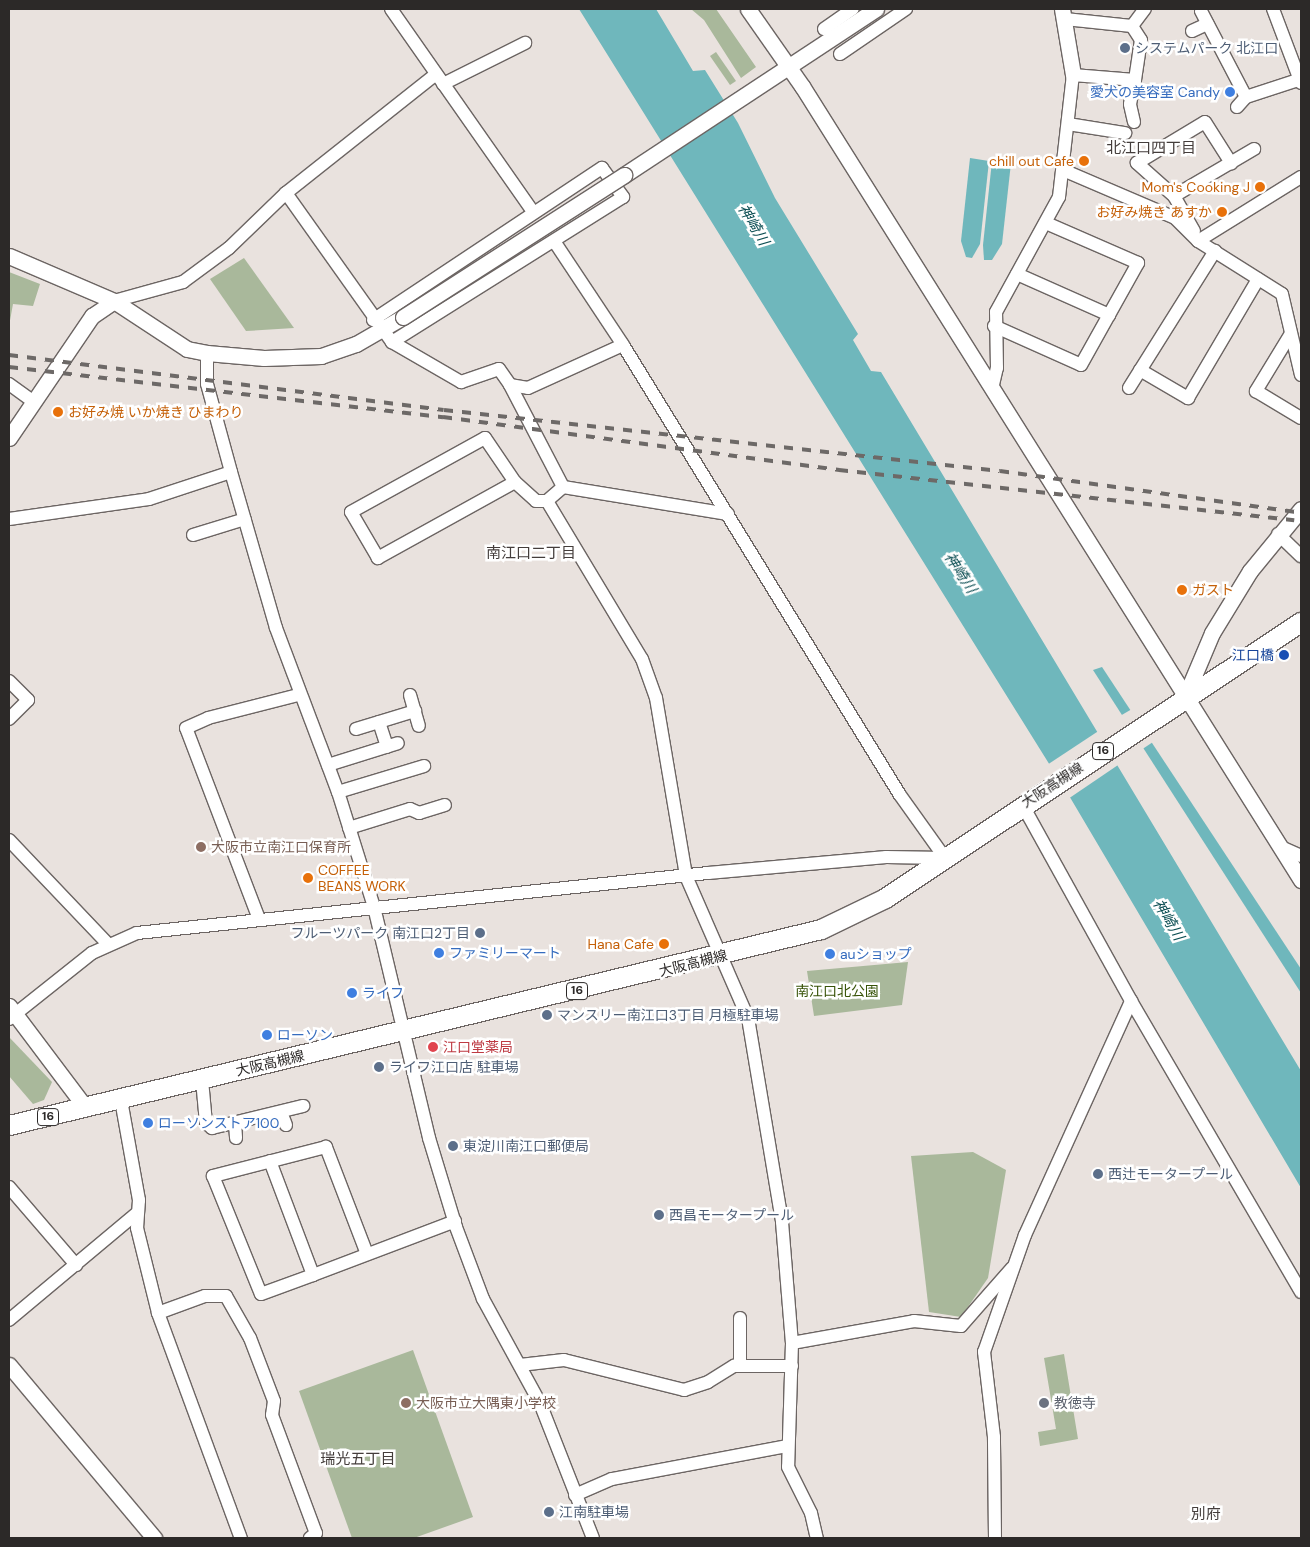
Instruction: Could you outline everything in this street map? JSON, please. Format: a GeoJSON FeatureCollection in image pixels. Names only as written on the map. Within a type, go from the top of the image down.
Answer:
{"type":"FeatureCollection","features":[{"type":"Feature","properties":{"kind":"main road","name":"大阪高槻線"},"geometry":{"type":"LineString","coordinates":[[9,1125],[121,1100],[722,956],[821,929],[885,898],[1178,701],[1301,622]]}},
{"type":"Feature","properties":{"kind":"street"},"geometry":{"type":"LineString","coordinates":[[392,9],[533,212]]}},
{"type":"Feature","properties":{"kind":"street"},"geometry":{"type":"LineString","coordinates":[[824,29],[853,9]]}},
{"type":"Feature","properties":{"kind":"street"},"geometry":{"type":"LineString","coordinates":[[377,325],[403,317],[624,175],[876,9]]}},
{"type":"Feature","properties":{"kind":"street"},"geometry":{"type":"LineString","coordinates":[[840,54],[906,9]]}},
{"type":"Feature","properties":{"kind":"street"},"geometry":{"type":"LineString","coordinates":[[1132,26],[1145,9]]}},
{"type":"Feature","properties":{"kind":"street"},"geometry":{"type":"LineString","coordinates":[[1237,107],[1246,97],[1301,81],[1273,9]]}},
{"type":"Feature","properties":{"kind":"street"},"geometry":{"type":"LineString","coordinates":[[752,11],[782,70],[992,389],[1178,701],[1283,848],[1301,880]]}},
{"type":"Feature","properties":{"kind":"street"},"geometry":{"type":"LineString","coordinates":[[1201,11],[1246,97]]}},
{"type":"Feature","properties":{"kind":"street"},"geometry":{"type":"LineString","coordinates":[[992,389],[997,368],[994,326],[996,312],[1060,197],[1073,75],[1064,14],[1132,26],[1141,40],[1130,104],[1134,122]]}},
{"type":"Feature","properties":{"kind":"street"},"geometry":{"type":"LineString","coordinates":[[1192,31],[1207,24]]}},
{"type":"Feature","properties":{"kind":"street"},"geometry":{"type":"LineString","coordinates":[[9,438],[92,316],[114,301],[183,282],[230,248],[286,193],[440,79],[525,43]]}},
{"type":"Feature","properties":{"kind":"street"},"geometry":{"type":"LineString","coordinates":[[1073,75],[1135,80]]}},
{"type":"Feature","properties":{"kind":"street"},"geometry":{"type":"LineString","coordinates":[[1198,241],[1174,196],[1136,163],[1205,122],[1231,163]]}},
{"type":"Feature","properties":{"kind":"street"},"geometry":{"type":"LineString","coordinates":[[1068,124],[1125,133]]}},
{"type":"Feature","properties":{"kind":"street"},"geometry":{"type":"LineString","coordinates":[[1174,196],[1254,149]]}},
{"type":"Feature","properties":{"kind":"street"},"geometry":{"type":"LineString","coordinates":[[9,256],[114,301],[187,349],[207,353],[264,358],[321,356],[377,325],[533,212],[602,168],[623,197],[392,342]]}},
{"type":"Feature","properties":{"kind":"street"},"geometry":{"type":"LineString","coordinates":[[1062,170],[1175,218],[1198,241],[1282,294],[1290,335],[1301,375]]}},
{"type":"Feature","properties":{"kind":"street"},"geometry":{"type":"LineString","coordinates":[[1198,241],[1301,177]]}},
{"type":"Feature","properties":{"kind":"street"},"geometry":{"type":"LineString","coordinates":[[286,193],[377,325],[392,342],[461,382],[499,369],[510,385],[563,487]]}},
{"type":"Feature","properties":{"kind":"street"},"geometry":{"type":"LineString","coordinates":[[994,326],[1081,366],[1138,263],[1046,223]]}},
{"type":"Feature","properties":{"kind":"street"},"geometry":{"type":"LineString","coordinates":[[554,241],[623,345],[728,514],[834,692],[946,858]]}},
{"type":"Feature","properties":{"kind":"street"},"geometry":{"type":"LineString","coordinates":[[1128,388],[1215,252]]}},
{"type":"Feature","properties":{"kind":"street"},"geometry":{"type":"LineString","coordinates":[[1017,274],[1109,315]]}},
{"type":"Feature","properties":{"kind":"street"},"geometry":{"type":"LineString","coordinates":[[1140,370],[1188,398],[1258,279]]}},
{"type":"Feature","properties":{"kind":"street"},"geometry":{"type":"LineString","coordinates":[[1290,335],[1256,391],[1301,418]]}},
{"type":"Feature","properties":{"kind":"street"},"geometry":{"type":"LineString","coordinates":[[510,385],[528,388],[623,345]]}},
{"type":"Feature","properties":{"kind":"street"},"geometry":{"type":"LineString","coordinates":[[207,353],[207,384],[231,472],[298,695],[338,792],[374,907],[402,1033],[455,1221],[483,1300],[540,1403],[593,1538]]}},
{"type":"Feature","properties":{"kind":"street"},"geometry":{"type":"LineString","coordinates":[[9,384],[34,402]]}},
{"type":"Feature","properties":{"kind":"street"},"geometry":{"type":"LineString","coordinates":[[515,482],[378,558],[351,512],[485,438],[515,482],[536,501],[547,501],[563,487]]}},
{"type":"Feature","properties":{"kind":"street"},"geometry":{"type":"LineString","coordinates":[[9,519],[149,499],[231,472]]}},
{"type":"Feature","properties":{"kind":"street"},"geometry":{"type":"LineString","coordinates":[[563,487],[728,514]]}},
{"type":"Feature","properties":{"kind":"street"},"geometry":{"type":"LineString","coordinates":[[547,501],[642,659],[656,698],[686,876],[695,905],[722,956],[748,1018],[760,1076],[782,1222],[792,1343],[786,1446],[788,1466],[811,1512],[817,1538]]}},
{"type":"Feature","properties":{"kind":"street"},"geometry":{"type":"LineString","coordinates":[[1178,701],[1212,633],[1278,534],[1301,509]]}},
{"type":"Feature","properties":{"kind":"street"},"geometry":{"type":"LineString","coordinates":[[193,535],[245,520]]}},
{"type":"Feature","properties":{"kind":"street"},"geometry":{"type":"LineString","coordinates":[[1278,534],[1301,556]]}},
{"type":"Feature","properties":{"kind":"street"},"geometry":{"type":"LineString","coordinates":[[9,681],[28,700],[9,719]]}},
{"type":"Feature","properties":{"kind":"street"},"geometry":{"type":"LineString","coordinates":[[259,919],[186,728],[208,718],[298,695]]}},
{"type":"Feature","properties":{"kind":"street"},"geometry":{"type":"LineString","coordinates":[[410,695],[419,726]]}},
{"type":"Feature","properties":{"kind":"street"},"geometry":{"type":"LineString","coordinates":[[356,729],[414,711]]}},
{"type":"Feature","properties":{"kind":"street"},"geometry":{"type":"LineString","coordinates":[[328,765],[393,745],[379,722]]}},
{"type":"Feature","properties":{"kind":"street"},"geometry":{"type":"LineString","coordinates":[[338,792],[408,764],[424,766]]}},
{"type":"Feature","properties":{"kind":"street"},"geometry":{"type":"LineString","coordinates":[[1029,800],[1131,1001],[1301,1292]]}},
{"type":"Feature","properties":{"kind":"street"},"geometry":{"type":"LineString","coordinates":[[349,828],[410,809],[419,813],[445,805]]}},
{"type":"Feature","properties":{"kind":"street"},"geometry":{"type":"LineString","coordinates":[[9,840],[108,944]]}},
{"type":"Feature","properties":{"kind":"street"},"geometry":{"type":"LineString","coordinates":[[1283,848],[1301,856]]}},
{"type":"Feature","properties":{"kind":"street"},"geometry":{"type":"LineString","coordinates":[[86,1108],[11,1013],[108,944],[147,932],[374,907],[886,857],[946,858]]}},
{"type":"Feature","properties":{"kind":"street"},"geometry":{"type":"LineString","coordinates":[[995,1538],[994,1437],[984,1352],[1016,1262],[1112,1034],[1131,1001]]}},
{"type":"Feature","properties":{"kind":"street"},"geometry":{"type":"LineString","coordinates":[[202,1080],[206,1123],[212,1128],[303,1106]]}},
{"type":"Feature","properties":{"kind":"street"},"geometry":{"type":"LineString","coordinates":[[121,1100],[138,1212],[137,1228],[158,1313],[241,1538]]}},
{"type":"Feature","properties":{"kind":"street"},"geometry":{"type":"LineString","coordinates":[[280,1112],[286,1125]]}},
{"type":"Feature","properties":{"kind":"street"},"geometry":{"type":"LineString","coordinates":[[235,1123],[236,1138]]}},
{"type":"Feature","properties":{"kind":"street"},"geometry":{"type":"LineString","coordinates":[[367,1254],[326,1147],[213,1176],[261,1294],[455,1221]]}},
{"type":"Feature","properties":{"kind":"street"},"geometry":{"type":"LineString","coordinates":[[270,1161],[313,1275]]}},
{"type":"Feature","properties":{"kind":"street"},"geometry":{"type":"LineString","coordinates":[[9,1187],[76,1265]]}},
{"type":"Feature","properties":{"kind":"street"},"geometry":{"type":"LineString","coordinates":[[9,1320],[138,1212]]}},
{"type":"Feature","properties":{"kind":"street"},"geometry":{"type":"LineString","coordinates":[[792,1343],[914,1321],[961,1326],[1016,1262]]}},
{"type":"Feature","properties":{"kind":"street"},"geometry":{"type":"LineString","coordinates":[[158,1313],[205,1296],[226,1296],[250,1338],[274,1401],[272,1415],[316,1533],[310,1538]]}},
{"type":"Feature","properties":{"kind":"street"},"geometry":{"type":"LineString","coordinates":[[740,1318],[740,1366]]}},
{"type":"Feature","properties":{"kind":"street"},"geometry":{"type":"LineString","coordinates":[[520,1365],[564,1360],[684,1390],[740,1366],[792,1366]]}},
{"type":"Feature","properties":{"kind":"street"},"geometry":{"type":"LineString","coordinates":[[9,1365],[154,1538]]}},
{"type":"Feature","properties":{"kind":"street"},"geometry":{"type":"LineString","coordinates":[[575,1495],[612,1479],[786,1446]]}},
{"type":"Feature","properties":{"kind":"green space"},"geometry":{"type":"Polygon","coordinates":[[[691,9],[716,9],[756,67],[741,78],[704,20],[691,9]]]}},
{"type":"Feature","properties":{"kind":"green space"},"geometry":{"type":"Polygon","coordinates":[[[716,52],[736,81],[730,85],[710,56],[716,52]]]}},
{"type":"Feature","properties":{"kind":"green space"},"geometry":{"type":"Polygon","coordinates":[[[244,258],[294,328],[246,331],[210,279],[244,258]]]}},
{"type":"Feature","properties":{"kind":"green space"},"geometry":{"type":"Polygon","coordinates":[[[9,272],[40,284],[33,306],[13,304],[9,326],[9,272]]]}},
{"type":"Feature","properties":{"kind":"green space","name":"南江口北公園"},"geometry":{"type":"Polygon","coordinates":[[[908,962],[902,1005],[814,1016],[807,971],[908,962]]]}},
{"type":"Feature","properties":{"kind":"green space"},"geometry":{"type":"Polygon","coordinates":[[[9,1037],[52,1082],[44,1100],[33,1104],[9,1076],[9,1037]]]}},
{"type":"Feature","properties":{"kind":"green space"},"geometry":{"type":"Polygon","coordinates":[[[973,1152],[1006,1170],[988,1278],[961,1317],[929,1312],[911,1156],[973,1152]]]}},
{"type":"Feature","properties":{"kind":"green space"},"geometry":{"type":"Polygon","coordinates":[[[413,1350],[473,1517],[414,1538],[352,1538],[299,1391],[413,1350]]]}},
{"type":"Feature","properties":{"kind":"green space"},"geometry":{"type":"Polygon","coordinates":[[[1064,1354],[1078,1439],[1040,1446],[1038,1432],[1056,1429],[1044,1358],[1064,1354]]]}},
{"type":"Feature","properties":{"kind":"water","name":"神崎川"},"geometry":{"type":"Polygon","coordinates":[[[579,9],[656,9],[693,71],[705,70],[738,123],[775,198],[858,334],[853,340],[871,371],[881,372],[1301,1071],[1301,1188],[1071,799],[579,9]]]}},
{"type":"Feature","properties":{"kind":"water"},"geometry":{"type":"Polygon","coordinates":[[[970,158],[989,161],[980,244],[972,258],[966,257],[961,241],[970,158]]]}},
{"type":"Feature","properties":{"kind":"water"},"geometry":{"type":"Polygon","coordinates":[[[992,161],[1011,163],[1002,244],[992,260],[984,260],[983,245],[992,161]]]}},
{"type":"Feature","properties":{"kind":"water"},"geometry":{"type":"Polygon","coordinates":[[[1102,667],[1301,969],[1301,993],[1093,670],[1102,667]]]}},
{"type":"Feature","properties":{"kind":"pier"},"geometry":{"type":"Polygon","coordinates":[[[1132,709],[1153,742],[1141,750],[1120,716],[1132,709]]]}},
{"type":"Feature","properties":{"kind":"pier"},"geometry":{"type":"Polygon","coordinates":[[[1100,730],[1121,763],[1068,799],[1047,765],[1100,730]]]}},
{"type":"Feature","properties":{"kind":"railway"},"geometry":{"type":"LineString","coordinates":[[9,355],[444,410],[1000,471],[1301,513]]}},
{"type":"Feature","properties":{"kind":"railway"},"geometry":{"type":"LineString","coordinates":[[9,367],[443,417],[839,470],[1294,520]]}},
{"type":"Feature","properties":{"kind":"place","name":"システムパーク 北江口"},"geometry":{"type":"Point","coordinates":[1125,48]}},
{"type":"Feature","properties":{"kind":"place","name":"愛犬の美容室 Candy"},"geometry":{"type":"Point","coordinates":[1230,92]}},
{"type":"Feature","properties":{"kind":"place","name":"chill out Cafe"},"geometry":{"type":"Point","coordinates":[1084,161]}},
{"type":"Feature","properties":{"kind":"place","name":"Mom's Cooking J"},"geometry":{"type":"Point","coordinates":[1260,187]}},
{"type":"Feature","properties":{"kind":"place","name":"お好み焼き あすか"},"geometry":{"type":"Point","coordinates":[1222,212]}},
{"type":"Feature","properties":{"kind":"place","name":"お好み焼 いか焼き ひまわり"},"geometry":{"type":"Point","coordinates":[58,412]}},
{"type":"Feature","properties":{"kind":"place","name":"ガスト"},"geometry":{"type":"Point","coordinates":[1182,590]}},
{"type":"Feature","properties":{"kind":"place","name":"江口橋"},"geometry":{"type":"Point","coordinates":[1284,655]}},
{"type":"Feature","properties":{"kind":"place","name":"大阪市立南江口保育所"},"geometry":{"type":"Point","coordinates":[201,847]}},
{"type":"Feature","properties":{"kind":"place","name":"COFFEE BEANS WORK"},"geometry":{"type":"Point","coordinates":[308,878]}},
{"type":"Feature","properties":{"kind":"place","name":"フルーツパーク 南江口2丁目"},"geometry":{"type":"Point","coordinates":[480,933]}},
{"type":"Feature","properties":{"kind":"place","name":"Hana Cafe"},"geometry":{"type":"Point","coordinates":[664,944]}},
{"type":"Feature","properties":{"kind":"place","name":"ファミリーマート"},"geometry":{"type":"Point","coordinates":[439,953]}},
{"type":"Feature","properties":{"kind":"place","name":"auショップ"},"geometry":{"type":"Point","coordinates":[830,954]}},
{"type":"Feature","properties":{"kind":"place","name":"ライフ"},"geometry":{"type":"Point","coordinates":[352,993]}},
{"type":"Feature","properties":{"kind":"place","name":"マンスリー南江口3丁目 月極駐車場"},"geometry":{"type":"Point","coordinates":[547,1015]}},
{"type":"Feature","properties":{"kind":"place","name":"ローソン"},"geometry":{"type":"Point","coordinates":[267,1035]}},
{"type":"Feature","properties":{"kind":"place","name":"江口堂薬局"},"geometry":{"type":"Point","coordinates":[433,1047]}},
{"type":"Feature","properties":{"kind":"place","name":"ライフ江口店 駐車場"},"geometry":{"type":"Point","coordinates":[379,1067]}},
{"type":"Feature","properties":{"kind":"place","name":"ローソンストア100"},"geometry":{"type":"Point","coordinates":[148,1123]}},
{"type":"Feature","properties":{"kind":"place","name":"東淀川南江口郵便局"},"geometry":{"type":"Point","coordinates":[453,1146]}},
{"type":"Feature","properties":{"kind":"place","name":"西辻モータープール"},"geometry":{"type":"Point","coordinates":[1098,1174]}},
{"type":"Feature","properties":{"kind":"place","name":"西昌モータープール"},"geometry":{"type":"Point","coordinates":[659,1215]}},
{"type":"Feature","properties":{"kind":"place","name":"大阪市立大隅東小学校"},"geometry":{"type":"Point","coordinates":[406,1403]}},
{"type":"Feature","properties":{"kind":"place","name":"教徳寺"},"geometry":{"type":"Point","coordinates":[1044,1403]}},
{"type":"Feature","properties":{"kind":"place","name":"江南駐車場"},"geometry":{"type":"Point","coordinates":[549,1512]}},
{"type":"Feature","properties":{"kind":"district","name":"北江口四丁目"},"geometry":{"type":"Point","coordinates":[1151,149]}},
{"type":"Feature","properties":{"kind":"district","name":"南江口二丁目"},"geometry":{"type":"Point","coordinates":[531,554]}},
{"type":"Feature","properties":{"kind":"district","name":"瑞光五丁目"},"geometry":{"type":"Point","coordinates":[358,1460]}},
{"type":"Feature","properties":{"kind":"district","name":"別府"},"geometry":{"type":"Point","coordinates":[1206,1515]}}]}
